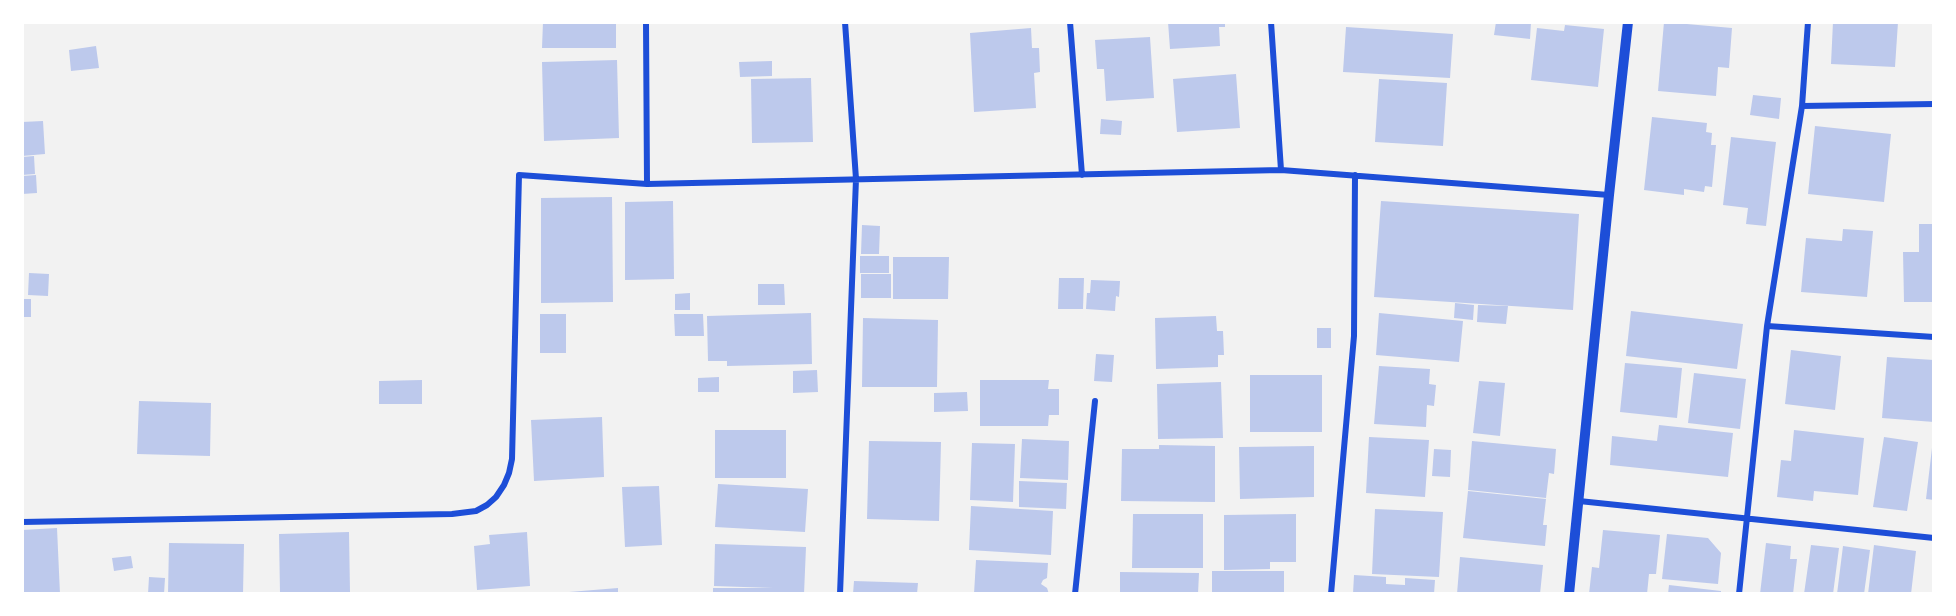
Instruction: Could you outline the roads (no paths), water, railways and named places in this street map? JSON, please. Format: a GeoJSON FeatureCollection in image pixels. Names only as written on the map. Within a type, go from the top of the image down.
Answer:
{"type":"FeatureCollection","features":[{"type":"Feature","properties":{"kind":"street"},"geometry":{"type":"LineString","coordinates":[[646,22],[647,184]]}},
{"type":"Feature","properties":{"kind":"street"},"geometry":{"type":"LineString","coordinates":[[840,594],[856,179],[845,22]]}},
{"type":"Feature","properties":{"kind":"street"},"geometry":{"type":"LineString","coordinates":[[1070,22],[1082,175]]}},
{"type":"Feature","properties":{"kind":"street"},"geometry":{"type":"LineString","coordinates":[[1271,22],[1281,170]]}},
{"type":"Feature","properties":{"kind":"street"},"geometry":{"type":"LineString","coordinates":[[1569,594],[1628,22]]}},
{"type":"Feature","properties":{"kind":"street"},"geometry":{"type":"LineString","coordinates":[[1739,594],[1767,326],[1802,106],[1808,22]]}},
{"type":"Feature","properties":{"kind":"street"},"geometry":{"type":"LineString","coordinates":[[1802,106],[1934,104]]}},
{"type":"Feature","properties":{"kind":"street"},"geometry":{"type":"LineString","coordinates":[[22,522],[464,514],[481,508],[496,497],[504,485],[512,459],[519,175],[647,184],[1281,170],[1609,195]]}},
{"type":"Feature","properties":{"kind":"street"},"geometry":{"type":"LineString","coordinates":[[1330,594],[1354,336],[1355,175]]}},
{"type":"Feature","properties":{"kind":"street"},"geometry":{"type":"LineString","coordinates":[[1767,326],[1934,337]]}},
{"type":"Feature","properties":{"kind":"street"},"geometry":{"type":"LineString","coordinates":[[1075,594],[1095,401]]}},
{"type":"Feature","properties":{"kind":"street"},"geometry":{"type":"LineString","coordinates":[[1579,501],[1934,538]]}}]}
